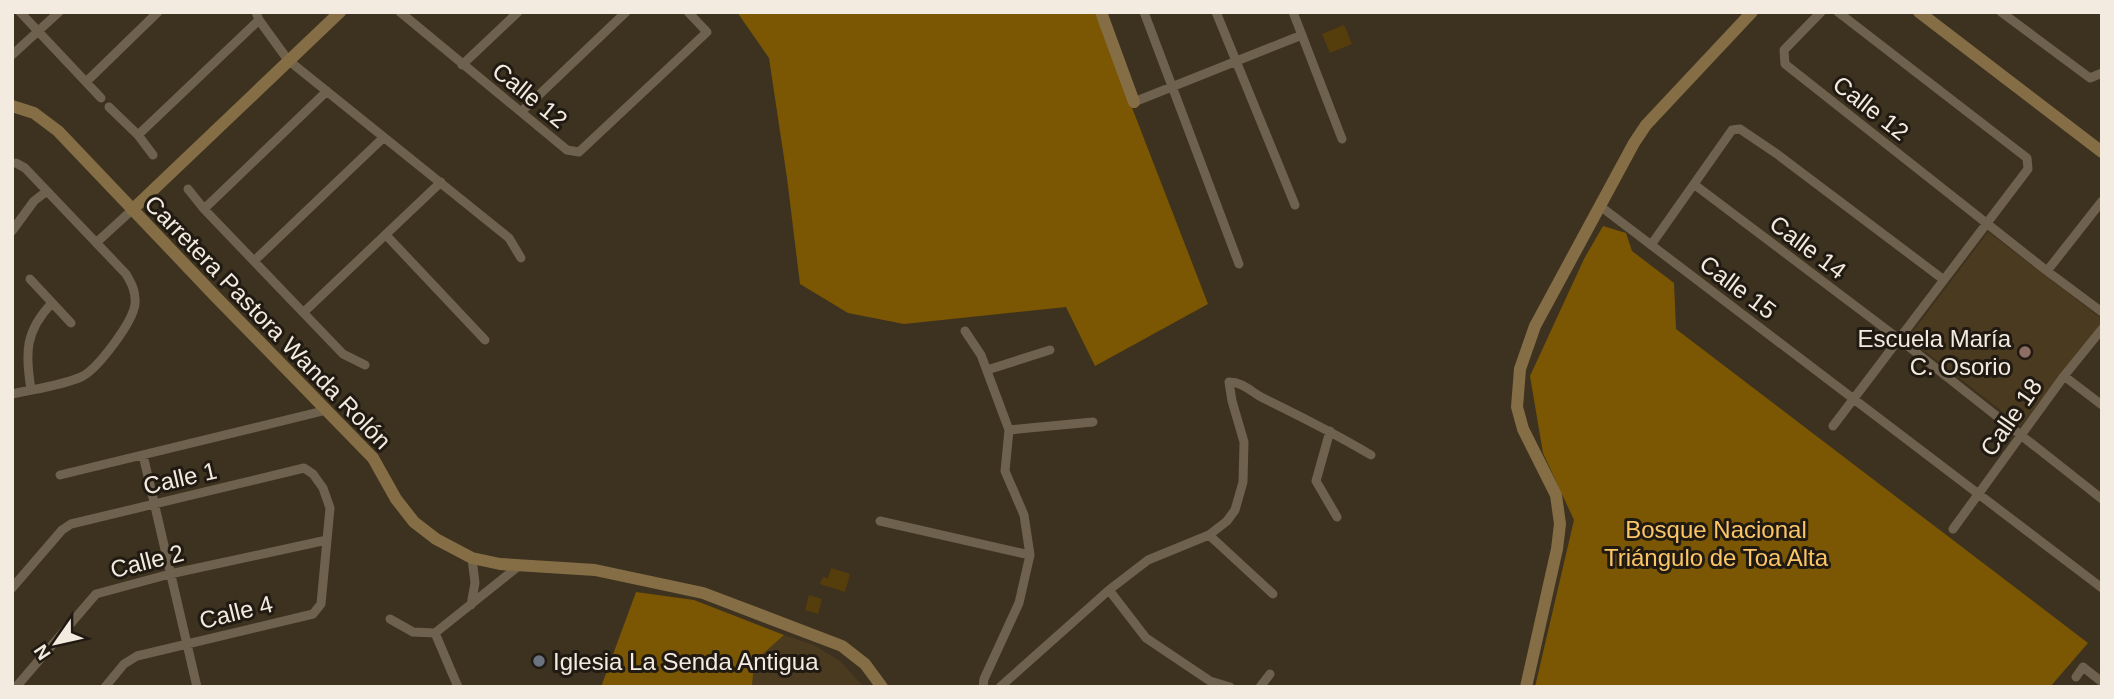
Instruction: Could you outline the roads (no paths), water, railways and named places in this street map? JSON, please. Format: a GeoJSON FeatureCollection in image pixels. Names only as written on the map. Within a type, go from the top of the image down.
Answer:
{"type":"FeatureCollection","features":[{"type":"Feature","properties":{"kind":"street"},"geometry":{"type":"LineString","coordinates":[[20,12],[102,98]]}},
{"type":"Feature","properties":{"kind":"street"},"geometry":{"type":"LineString","coordinates":[[12,55],[59,12]]}},
{"type":"Feature","properties":{"kind":"street"},"geometry":{"type":"LineString","coordinates":[[86,82],[158,12]]}},
{"type":"Feature","properties":{"kind":"street"},"geometry":{"type":"LineString","coordinates":[[97,242],[340,12]]}},
{"type":"Feature","properties":{"kind":"street"},"geometry":{"type":"LineString","coordinates":[[462,65],[518,12]]}},
{"type":"Feature","properties":{"kind":"street"},"geometry":{"type":"LineString","coordinates":[[521,112],[626,12]]}},
{"type":"Feature","properties":{"kind":"street","name":"Calle 12"},"geometry":{"type":"LineString","coordinates":[[407,14],[462,65],[567,150],[579,152],[707,32],[688,12]]}},
{"type":"Feature","properties":{"kind":"street"},"geometry":{"type":"LineString","coordinates":[[1101,12],[1134,102],[1302,35]]}},
{"type":"Feature","properties":{"kind":"street"},"geometry":{"type":"LineString","coordinates":[[1144,12],[1239,264]]}},
{"type":"Feature","properties":{"kind":"street"},"geometry":{"type":"LineString","coordinates":[[1216,12],[1295,205]]}},
{"type":"Feature","properties":{"kind":"street"},"geometry":{"type":"LineString","coordinates":[[1293,12],[1342,139]]}},
{"type":"Feature","properties":{"kind":"street"},"geometry":{"type":"LineString","coordinates":[[1527,687],[1557,550],[1560,524],[1556,495],[1523,429],[1517,407],[1520,369],[1535,326],[1634,143],[1646,125],[1752,12]]}},
{"type":"Feature","properties":{"kind":"street","name":"Calle 12"},"geometry":{"type":"LineString","coordinates":[[1821,12],[1784,50],[1785,64],[1986,224],[2102,312]]}},
{"type":"Feature","properties":{"kind":"street"},"geometry":{"type":"LineString","coordinates":[[1833,426],[2028,169],[2027,158],[1838,12]]}},
{"type":"Feature","properties":{"kind":"street"},"geometry":{"type":"LineString","coordinates":[[1919,12],[2102,152]]}},
{"type":"Feature","properties":{"kind":"street"},"geometry":{"type":"LineString","coordinates":[[2001,12],[2090,78],[2102,73]]}},
{"type":"Feature","properties":{"kind":"street"},"geometry":{"type":"LineString","coordinates":[[138,135],[257,16],[288,60],[509,239],[521,258]]}},
{"type":"Feature","properties":{"kind":"street"},"geometry":{"type":"LineString","coordinates":[[204,209],[327,91]]}},
{"type":"Feature","properties":{"kind":"street","name":"Carretera Pastora Wanda Rolón"},"geometry":{"type":"LineString","coordinates":[[12,106],[34,113],[51,124],[373,458],[414,522],[436,539],[467,556],[500,564],[595,570],[703,593],[842,646],[865,664],[882,687]]}},
{"type":"Feature","properties":{"kind":"street"},"geometry":{"type":"LineString","coordinates":[[109,107],[138,135],[153,155]]}},
{"type":"Feature","properties":{"kind":"street"},"geometry":{"type":"LineString","coordinates":[[1651,245],[1732,130],[1740,129],[1944,280]]}},
{"type":"Feature","properties":{"kind":"street"},"geometry":{"type":"LineString","coordinates":[[254,261],[383,138]]}},
{"type":"Feature","properties":{"kind":"street"},"geometry":{"type":"LineString","coordinates":[[12,394],[80,377],[91,371],[100,362],[135,308],[133,284],[126,274],[47,191],[16,163]]}},
{"type":"Feature","properties":{"kind":"street"},"geometry":{"type":"LineString","coordinates":[[304,312],[441,182]]}},
{"type":"Feature","properties":{"kind":"street","name":"Calle 14"},"geometry":{"type":"LineString","coordinates":[[1695,185],[1899,339],[2102,499]]}},
{"type":"Feature","properties":{"kind":"street"},"geometry":{"type":"LineString","coordinates":[[188,189],[343,354],[365,365]]}},
{"type":"Feature","properties":{"kind":"street"},"geometry":{"type":"LineString","coordinates":[[12,231],[34,201],[47,191]]}},
{"type":"Feature","properties":{"kind":"street"},"geometry":{"type":"LineString","coordinates":[[2047,271],[2102,201]]}},
{"type":"Feature","properties":{"kind":"street","name":"Calle 15"},"geometry":{"type":"LineString","coordinates":[[1600,206],[2102,588]]}},
{"type":"Feature","properties":{"kind":"street"},"geometry":{"type":"LineString","coordinates":[[386,235],[485,340]]}},
{"type":"Feature","properties":{"kind":"street"},"geometry":{"type":"LineString","coordinates":[[30,279],[71,323]]}},
{"type":"Feature","properties":{"kind":"street"},"geometry":{"type":"LineString","coordinates":[[31,389],[27,367],[28,343],[37,321],[52,303]]}},
{"type":"Feature","properties":{"kind":"street","name":"Calle 18"},"geometry":{"type":"LineString","coordinates":[[1953,529],[2064,376],[2102,329]]}},
{"type":"Feature","properties":{"kind":"street"},"geometry":{"type":"LineString","coordinates":[[965,331],[981,355],[1009,430],[1005,471],[1024,515],[1030,555],[1020,603],[984,679],[983,687]]}},
{"type":"Feature","properties":{"kind":"street"},"geometry":{"type":"LineString","coordinates":[[987,370],[1050,350]]}},
{"type":"Feature","properties":{"kind":"street"},"geometry":{"type":"LineString","coordinates":[[2064,376],[2102,405]]}},
{"type":"Feature","properties":{"kind":"street"},"geometry":{"type":"LineString","coordinates":[[1000,687],[1109,590],[1148,560],[1209,535],[1227,522],[1235,510],[1243,482],[1244,442],[1229,382],[1238,382],[1259,396],[1330,431],[1371,455]]}},
{"type":"Feature","properties":{"kind":"street"},"geometry":{"type":"LineString","coordinates":[[60,475],[327,410]]}},
{"type":"Feature","properties":{"kind":"street"},"geometry":{"type":"LineString","coordinates":[[1009,430],[1093,422]]}},
{"type":"Feature","properties":{"kind":"street"},"geometry":{"type":"LineString","coordinates":[[1330,431],[1315,481],[1337,517]]}},
{"type":"Feature","properties":{"kind":"street"},"geometry":{"type":"LineString","coordinates":[[143,455],[197,687]]}},
{"type":"Feature","properties":{"kind":"street","name":"Calle 1"},"geometry":{"type":"LineString","coordinates":[[12,588],[62,530],[71,524],[304,468],[313,474],[323,488],[330,508],[327,540]]}},
{"type":"Feature","properties":{"kind":"street"},"geometry":{"type":"LineString","coordinates":[[880,521],[1030,555]]}},
{"type":"Feature","properties":{"kind":"street"},"geometry":{"type":"LineString","coordinates":[[1209,535],[1273,594]]}},
{"type":"Feature","properties":{"kind":"street","name":"Calle 2"},"geometry":{"type":"LineString","coordinates":[[16,687],[96,594],[170,574],[327,540]]}},
{"type":"Feature","properties":{"kind":"street","name":"Calle 4"},"geometry":{"type":"LineString","coordinates":[[105,687],[124,664],[137,656],[313,614],[321,604],[327,540]]}},
{"type":"Feature","properties":{"kind":"street"},"geometry":{"type":"LineString","coordinates":[[467,556],[474,583],[470,606]]}},
{"type":"Feature","properties":{"kind":"street"},"geometry":{"type":"LineString","coordinates":[[390,619],[413,632],[435,633],[520,565]]}},
{"type":"Feature","properties":{"kind":"street"},"geometry":{"type":"LineString","coordinates":[[1109,590],[1146,638],[1210,681],[1230,687]]}},
{"type":"Feature","properties":{"kind":"street"},"geometry":{"type":"LineString","coordinates":[[435,633],[458,687]]}},
{"type":"Feature","properties":{"kind":"street"},"geometry":{"type":"LineString","coordinates":[[2076,677],[2083,667],[2102,682]]}},
{"type":"Feature","properties":{"kind":"street"},"geometry":{"type":"LineString","coordinates":[[1259,687],[1270,674]]}},
{"type":"Feature","properties":{"kind":"place","name":"Escuela María C. Osorio"},"geometry":{"type":"Point","coordinates":[2025,352]}},
{"type":"Feature","properties":{"kind":"place","name":"Iglesia La Senda Antigua"},"geometry":{"type":"Point","coordinates":[539,661]}},
{"type":"Feature","properties":{"kind":"park label","name":"Bosque Nacional Triángulo de Toa Alta"},"geometry":{"type":"Point","coordinates":[1716,543]}}]}
